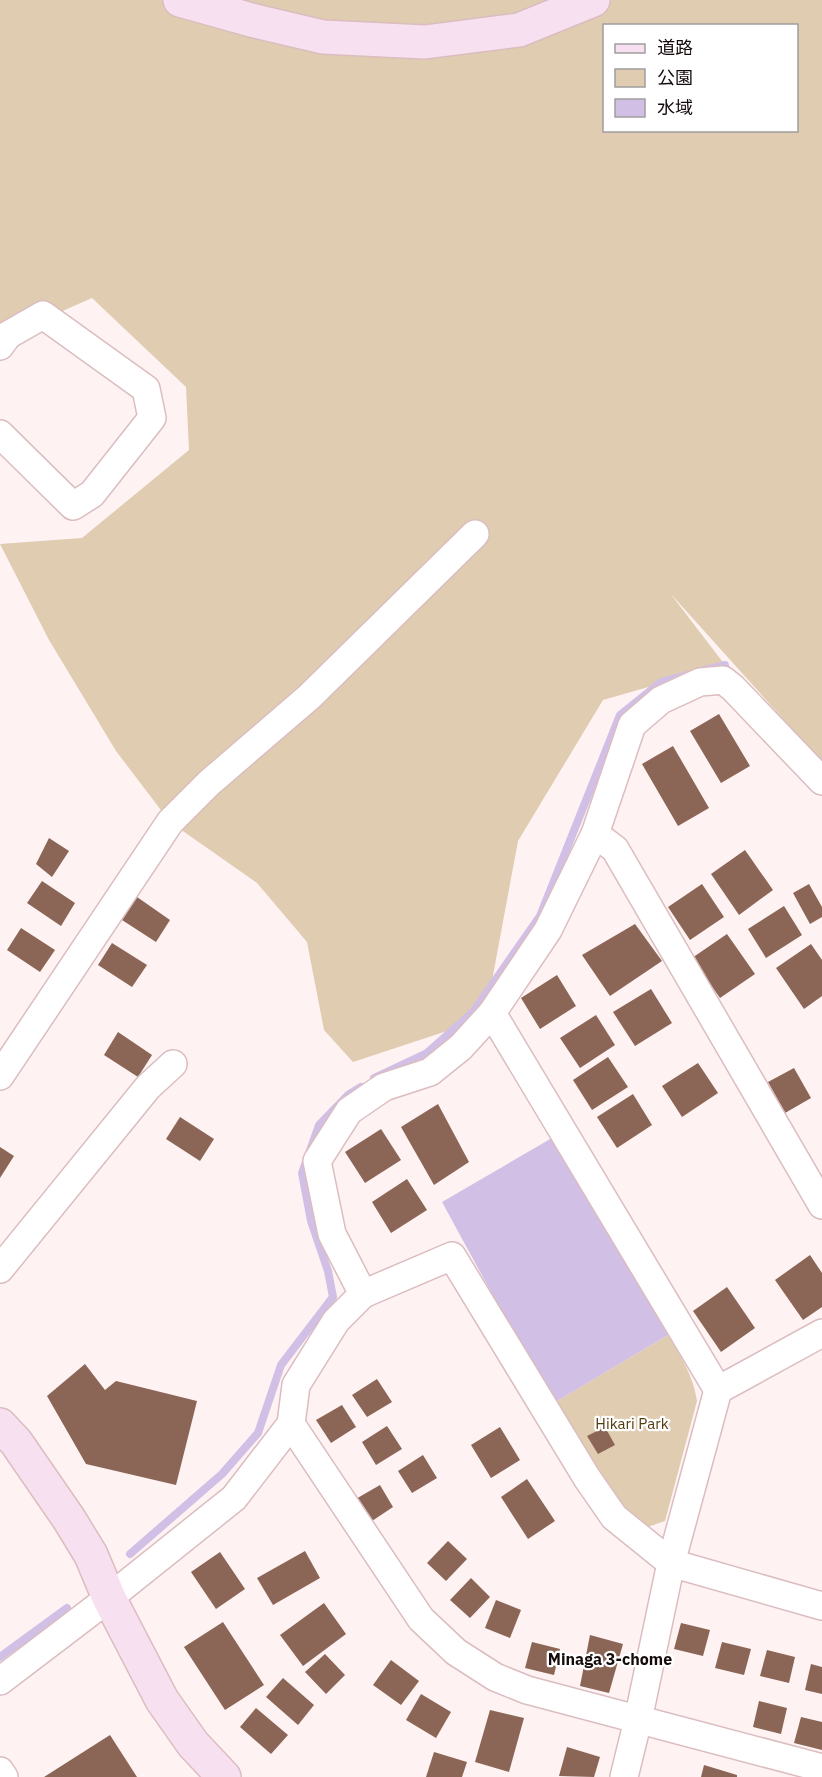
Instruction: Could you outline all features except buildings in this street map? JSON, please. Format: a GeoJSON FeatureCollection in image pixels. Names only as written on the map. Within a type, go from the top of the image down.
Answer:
{"type":"FeatureCollection","features":[{"type":"Feature","properties":{"kind":"street"},"geometry":{"type":"LineString","coordinates":[[180,0],[324,37],[425,42],[519,30],[593,0]]}},
{"type":"Feature","properties":{"kind":"street"},"geometry":{"type":"LineString","coordinates":[[0,346],[8,335],[43,315],[146,390],[152,417],[92,494],[73,506],[0,435]]}},
{"type":"Feature","properties":{"kind":"street"},"geometry":{"type":"LineString","coordinates":[[0,1077],[170,822],[209,783],[309,697],[475,534]]}},
{"type":"Feature","properties":{"kind":"street"},"geometry":{"type":"LineString","coordinates":[[363,1294],[332,1234],[317,1161],[349,1111],[384,1086],[430,1072],[461,1047],[492,1013],[548,930],[595,834],[632,725],[661,700],[700,682],[723,681],[733,688],[822,780]]}},
{"type":"Feature","properties":{"kind":"street"},"geometry":{"type":"LineString","coordinates":[[595,834],[615,849],[822,1204]]}},
{"type":"Feature","properties":{"kind":"street"},"geometry":{"type":"LineString","coordinates":[[492,1013],[718,1390]]}},
{"type":"Feature","properties":{"kind":"street"},"geometry":{"type":"LineString","coordinates":[[0,1269],[148,1087],[173,1064]]}},
{"type":"Feature","properties":{"kind":"street"},"geometry":{"type":"LineString","coordinates":[[0,1681],[234,1498],[291,1424],[296,1385],[336,1321],[363,1294],[452,1256],[587,1479],[615,1517],[671,1563],[822,1606]]}},
{"type":"Feature","properties":{"kind":"street"},"geometry":{"type":"LineString","coordinates":[[624,1777],[671,1563],[718,1390],[822,1333]]}},
{"type":"Feature","properties":{"kind":"street"},"geometry":{"type":"LineString","coordinates":[[291,1424],[421,1619],[456,1652],[495,1677],[527,1690],[822,1768]]}},
{"type":"Feature","properties":{"kind":"street"},"geometry":{"type":"LineString","coordinates":[[0,1425],[16,1442],[69,1518],[90,1555],[109,1598],[162,1700],[193,1744],[224,1777]]}},
{"type":"Feature","properties":{"kind":"street"},"geometry":{"type":"LineString","coordinates":[[0,1771],[4,1777]]}},
{"type":"Feature","properties":{"kind":"green space"},"geometry":{"type":"Polygon","coordinates":[[[0,0],[822,0],[822,762],[670,593],[725,665],[603,700],[518,841],[491,986],[453,1029],[353,1062],[324,1030],[307,942],[257,883],[170,822],[116,751],[49,640],[0,544],[82,538],[189,450],[186,387],[92,298],[8,335],[0,334],[0,0]]]}},
{"type":"Feature","properties":{"kind":"green space","name":"Hikari Park"},"geometry":{"type":"Polygon","coordinates":[[[668,1335],[689,1374],[697,1401],[665,1521],[642,1529],[597,1477],[552,1404],[668,1335]]]}},
{"type":"Feature","properties":{"kind":"water"},"geometry":{"type":"Polygon","coordinates":[[[552,1138],[668,1335],[552,1404],[442,1202],[552,1138]]]}},
{"type":"Feature","properties":{"kind":"waterway"},"geometry":{"type":"LineString","coordinates":[[705,670],[725,665]]}},
{"type":"Feature","properties":{"kind":"waterway"},"geometry":{"type":"LineString","coordinates":[[374,1078],[427,1053],[473,1012],[540,916],[620,715],[661,682],[687,675]]}},
{"type":"Feature","properties":{"kind":"waterway"},"geometry":{"type":"LineString","coordinates":[[130,1554],[222,1474],[258,1433],[281,1365],[333,1297],[328,1271],[311,1221],[302,1173],[319,1125],[348,1095],[361,1087]]}},
{"type":"Feature","properties":{"kind":"waterway"},"geometry":{"type":"LineString","coordinates":[[0,1657],[67,1608]]}},
{"type":"Feature","properties":{"kind":"district","name":"Minaga 3-chome"},"geometry":{"type":"Point","coordinates":[610,1659]}}]}
